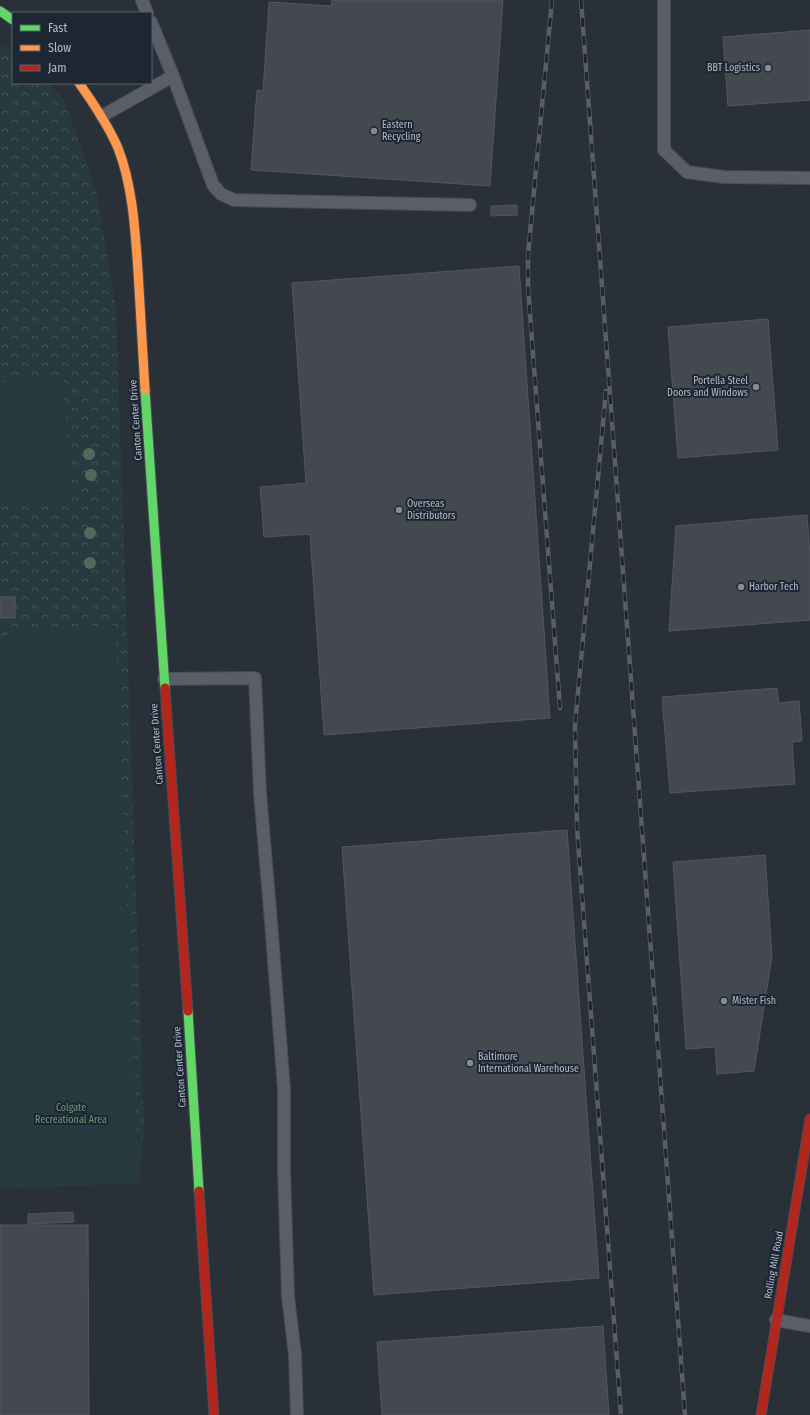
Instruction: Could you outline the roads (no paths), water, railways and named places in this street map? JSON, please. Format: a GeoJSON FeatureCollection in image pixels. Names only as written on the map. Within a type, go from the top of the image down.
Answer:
{"type":"FeatureCollection","features":[{"type":"Feature","properties":{"kind":"street"},"geometry":{"type":"LineString","coordinates":[[0,12],[12,19]]}},
{"type":"Feature","properties":{"kind":"street","name":"Canton Center Drive"},"geometry":{"type":"LineString","coordinates":[[80,84],[102,116],[118,150],[126,176],[134,215],[214,1415]]}},
{"type":"Feature","properties":{"kind":"street","name":"Rolling Mill Road"},"geometry":{"type":"LineString","coordinates":[[760,1415],[810,1119]]}},
{"type":"Feature","properties":{"kind":"lane"},"geometry":{"type":"LineString","coordinates":[[142,0],[147,12]]}},
{"type":"Feature","properties":{"kind":"lane"},"geometry":{"type":"LineString","coordinates":[[664,0],[664,150],[687,172],[724,177],[810,178]]}},
{"type":"Feature","properties":{"kind":"lane"},"geometry":{"type":"LineString","coordinates":[[152,25],[213,185],[221,194],[234,200],[470,205]]}},
{"type":"Feature","properties":{"kind":"lane"},"geometry":{"type":"LineString","coordinates":[[102,116],[172,76]]}},
{"type":"Feature","properties":{"kind":"lane"},"geometry":{"type":"LineString","coordinates":[[164,679],[255,678],[260,793],[284,1089],[284,1170],[288,1296],[295,1355],[297,1415]]}},
{"type":"Feature","properties":{"kind":"lane"},"geometry":{"type":"LineString","coordinates":[[776,1320],[810,1326]]}},
{"type":"Feature","properties":{"kind":"railway"},"geometry":{"type":"LineString","coordinates":[[552,0],[528,255],[528,288],[560,708]]}},
{"type":"Feature","properties":{"kind":"railway"},"geometry":{"type":"LineString","coordinates":[[581,0],[685,1415]]}},
{"type":"Feature","properties":{"kind":"railway"},"geometry":{"type":"LineString","coordinates":[[606,391],[575,725],[577,828],[621,1415]]}},
{"type":"Feature","properties":{"kind":"place","name":"BBT Logistics"},"geometry":{"type":"Point","coordinates":[768,68]}},
{"type":"Feature","properties":{"kind":"place","name":"Eastern Recycling"},"geometry":{"type":"Point","coordinates":[374,131]}},
{"type":"Feature","properties":{"kind":"place","name":"Portella Steel Doors and Windows"},"geometry":{"type":"Point","coordinates":[756,387]}},
{"type":"Feature","properties":{"kind":"place","name":"Overseas Distributors"},"geometry":{"type":"Point","coordinates":[399,510]}},
{"type":"Feature","properties":{"kind":"place","name":"Harbor Tech"},"geometry":{"type":"Point","coordinates":[741,587]}},
{"type":"Feature","properties":{"kind":"place","name":"Mister Fish"},"geometry":{"type":"Point","coordinates":[724,1001]}},
{"type":"Feature","properties":{"kind":"place","name":"Baltimore International Warehouse"},"geometry":{"type":"Point","coordinates":[470,1063]}},
{"type":"Feature","properties":{"kind":"park label","name":"Colgate Recreational Area"},"geometry":{"type":"Point","coordinates":[71,1114]}}]}
